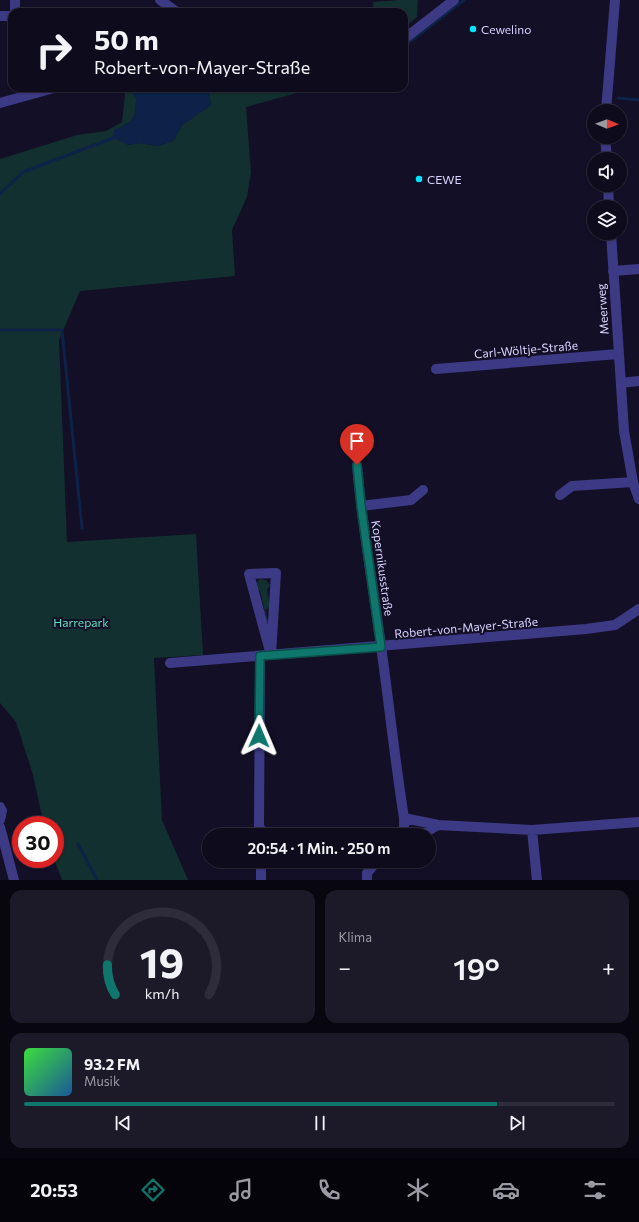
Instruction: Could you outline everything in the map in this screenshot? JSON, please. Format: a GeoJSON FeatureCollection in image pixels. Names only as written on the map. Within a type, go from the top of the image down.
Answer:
{"type":"FeatureCollection","features":[{"type":"Feature","properties":{"kind":"street"},"geometry":{"type":"LineString","coordinates":[[160,0],[171,8]]}},
{"type":"Feature","properties":{"kind":"street"},"geometry":{"type":"LineString","coordinates":[[408,36],[454,0]]}},
{"type":"Feature","properties":{"kind":"street"},"geometry":{"type":"LineString","coordinates":[[607,104],[615,0]]}},
{"type":"Feature","properties":{"kind":"street"},"geometry":{"type":"LineString","coordinates":[[0,103],[40,92]]}},
{"type":"Feature","properties":{"kind":"street","name":"Meerweg"},"geometry":{"type":"LineString","coordinates":[[611,240],[624,431],[633,482],[639,499]]}},
{"type":"Feature","properties":{"kind":"street"},"geometry":{"type":"LineString","coordinates":[[613,271],[639,269]]}},
{"type":"Feature","properties":{"kind":"street","name":"Carl-Wöltje-Straße"},"geometry":{"type":"LineString","coordinates":[[436,369],[618,354]]}},
{"type":"Feature","properties":{"kind":"street"},"geometry":{"type":"LineString","coordinates":[[621,383],[639,381]]}},
{"type":"Feature","properties":{"kind":"street","name":"Kopernikusstraße"},"geometry":{"type":"LineString","coordinates":[[357,465],[361,506],[381,647],[393,748],[404,818],[404,828]]}},
{"type":"Feature","properties":{"kind":"street"},"geometry":{"type":"LineString","coordinates":[[560,495],[572,486],[633,482]]}},
{"type":"Feature","properties":{"kind":"street"},"geometry":{"type":"LineString","coordinates":[[361,506],[411,500],[423,490]]}},
{"type":"Feature","properties":{"kind":"street"},"geometry":{"type":"LineString","coordinates":[[276,573],[271,655],[255,596],[249,574],[276,573]]}},
{"type":"Feature","properties":{"kind":"street","name":"Robert-von-Mayer-Straße"},"geometry":{"type":"LineString","coordinates":[[170,663],[381,647],[615,625],[639,609]]}},
{"type":"Feature","properties":{"kind":"street"},"geometry":{"type":"LineString","coordinates":[[260,656],[260,828]]}},
{"type":"Feature","properties":{"kind":"street"},"geometry":{"type":"LineString","coordinates":[[0,807],[2,811],[0,820]]}},
{"type":"Feature","properties":{"kind":"street"},"geometry":{"type":"LineString","coordinates":[[404,818],[438,825],[532,830],[639,822]]}},
{"type":"Feature","properties":{"kind":"street"},"geometry":{"type":"LineString","coordinates":[[433,828],[438,825]]}},
{"type":"Feature","properties":{"kind":"street"},"geometry":{"type":"LineString","coordinates":[[0,827],[14,880]]}},
{"type":"Feature","properties":{"kind":"street"},"geometry":{"type":"LineString","coordinates":[[532,830],[537,880]]}},
{"type":"Feature","properties":{"kind":"street"},"geometry":{"type":"LineString","coordinates":[[261,868],[261,880]]}},
{"type":"Feature","properties":{"kind":"street"},"geometry":{"type":"LineString","coordinates":[[367,880],[367,873],[371,868]]}},
{"type":"Feature","properties":{"kind":"green space"},"geometry":{"type":"Polygon","coordinates":[[[418,0],[417,17],[408,25],[408,8],[374,8],[373,2],[418,0]]]}},
{"type":"Feature","properties":{"kind":"green space","name":"Harrepark"},"geometry":{"type":"Polygon","coordinates":[[[125,92],[131,92],[136,98],[134,115],[125,125],[114,130],[128,145],[139,143],[158,146],[174,140],[182,125],[211,105],[209,92],[300,92],[246,107],[251,172],[247,197],[232,230],[235,276],[80,291],[59,340],[67,542],[196,534],[203,655],[154,658],[162,820],[188,880],[62,880],[57,868],[64,868],[64,816],[42,816],[33,775],[16,722],[0,703],[0,159],[77,135],[106,131],[122,122],[125,92]]]}},
{"type":"Feature","properties":{"kind":"green space"},"geometry":{"type":"Polygon","coordinates":[[[260,579],[266,580],[270,585],[267,590],[270,606],[266,610],[269,629],[260,591],[256,588],[256,583],[260,579]]]}},
{"type":"Feature","properties":{"kind":"water"},"geometry":{"type":"Polygon","coordinates":[[[131,92],[209,92],[211,105],[182,125],[174,140],[158,146],[139,143],[128,145],[113,138],[114,130],[125,125],[132,119],[135,110],[136,98],[131,92]]]}},
{"type":"Feature","properties":{"kind":"waterway"},"geometry":{"type":"LineString","coordinates":[[408,43],[464,0]]}},
{"type":"Feature","properties":{"kind":"waterway"},"geometry":{"type":"LineString","coordinates":[[618,98],[639,100]]}},
{"type":"Feature","properties":{"kind":"waterway"},"geometry":{"type":"LineString","coordinates":[[0,194],[23,172],[113,138]]}},
{"type":"Feature","properties":{"kind":"waterway"},"geometry":{"type":"LineString","coordinates":[[0,330],[62,330],[82,528]]}},
{"type":"Feature","properties":{"kind":"waterway"},"geometry":{"type":"LineString","coordinates":[[78,844],[97,880]]}},
{"type":"Feature","properties":{"kind":"place","name":"Cewelino"},"geometry":{"type":"Point","coordinates":[473,29]}},
{"type":"Feature","properties":{"kind":"place","name":"CEWE"},"geometry":{"type":"Point","coordinates":[419,179]}},
{"type":"Feature","properties":{"kind":"route"},"geometry":{"type":"LineString","coordinates":[[259,736],[260,656],[381,647],[361,506],[357,465]]}}]}
